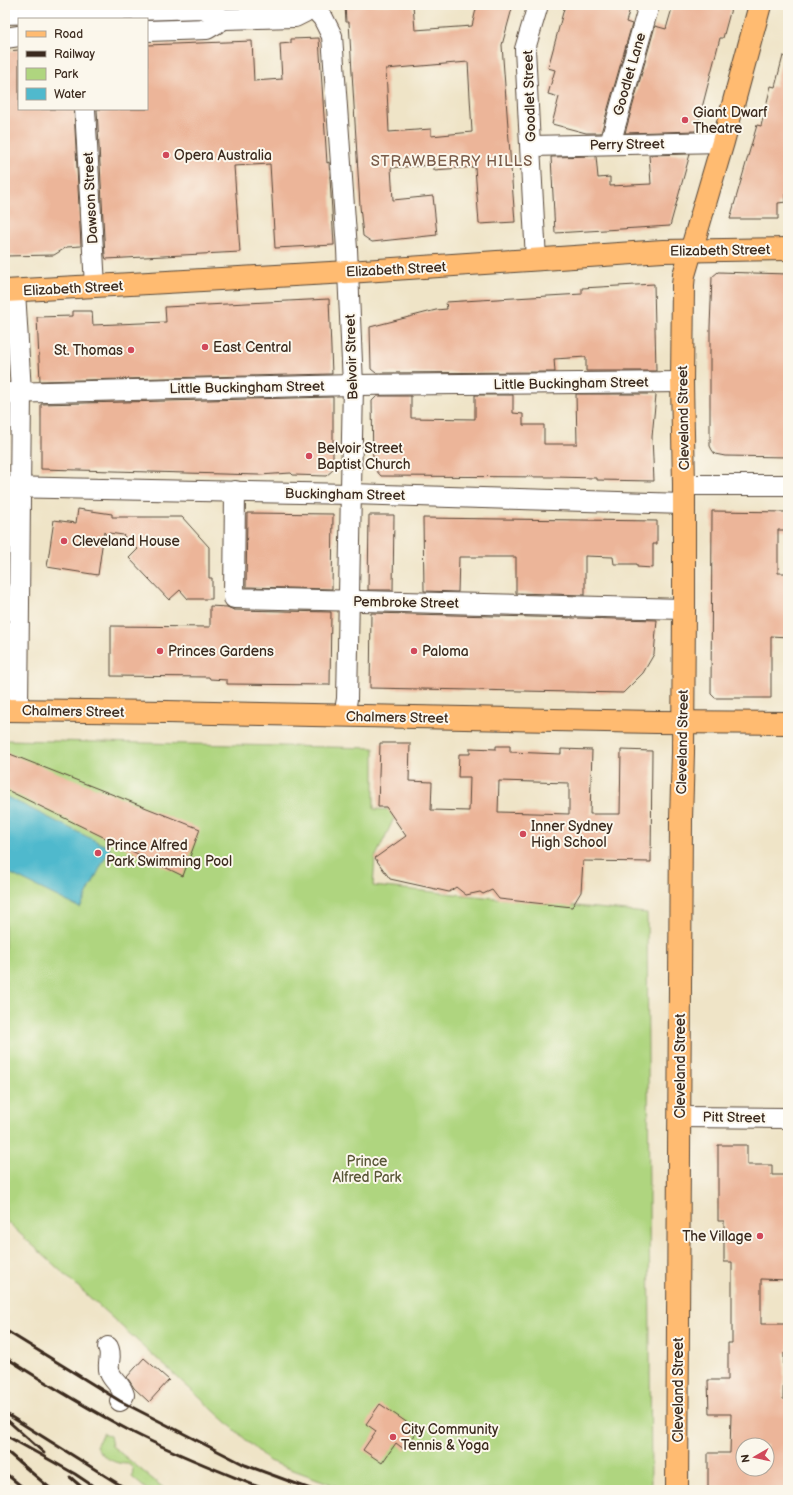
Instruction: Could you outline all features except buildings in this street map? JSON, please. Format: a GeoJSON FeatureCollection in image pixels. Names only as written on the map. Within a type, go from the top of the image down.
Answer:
{"type":"FeatureCollection","features":[{"type":"Feature","properties":{"kind":"main road","name":"Cleveland Street"},"geometry":{"type":"LineString","coordinates":[[677,1490],[681,820],[684,609],[682,382],[683,285],[684,275],[723,142],[760,5]]}},
{"type":"Feature","properties":{"kind":"main road","name":"Elizabeth Street"},"geometry":{"type":"LineString","coordinates":[[10,291],[348,272],[692,250],[788,248]]}},
{"type":"Feature","properties":{"kind":"main road","name":"Chalmers Street"},"geometry":{"type":"LineString","coordinates":[[11,710],[344,715],[683,723],[788,723]]}},
{"type":"Feature","properties":{"kind":"street"},"geometry":{"type":"LineString","coordinates":[[148,31],[207,29],[224,19],[295,16],[305,12],[310,5]]}},
{"type":"Feature","properties":{"kind":"street","name":"Belvoir Street"},"geometry":{"type":"LineString","coordinates":[[310,5],[323,18],[332,36],[348,272],[353,385],[347,699],[344,715]]}},
{"type":"Feature","properties":{"kind":"street","name":"Goodlet Street"},"geometry":{"type":"LineString","coordinates":[[536,260],[525,49],[538,5]]}},
{"type":"Feature","properties":{"kind":"street","name":"Goodlet Lane"},"geometry":{"type":"LineString","coordinates":[[610,144],[649,5]]}},
{"type":"Feature","properties":{"kind":"street"},"geometry":{"type":"LineString","coordinates":[[5,14],[203,8],[224,19]]}},
{"type":"Feature","properties":{"kind":"street"},"geometry":{"type":"LineString","coordinates":[[5,38],[18,36]]}},
{"type":"Feature","properties":{"kind":"street","name":"Dawson Street"},"geometry":{"type":"LineString","coordinates":[[85,110],[95,286]]}},
{"type":"Feature","properties":{"kind":"street","name":"Perry Street"},"geometry":{"type":"LineString","coordinates":[[531,146],[723,142]]}},
{"type":"Feature","properties":{"kind":"street"},"geometry":{"type":"LineString","coordinates":[[10,291],[13,393],[11,710]]}},
{"type":"Feature","properties":{"kind":"street","name":"Little Buckingham Street"},"geometry":{"type":"LineString","coordinates":[[13,393],[353,385],[682,382]]}},
{"type":"Feature","properties":{"kind":"street","name":"Buckingham Street"},"geometry":{"type":"LineString","coordinates":[[13,487],[351,494],[684,494],[788,485]]}},
{"type":"Feature","properties":{"kind":"street","name":"Pembroke Street"},"geometry":{"type":"LineString","coordinates":[[235,491],[234,598],[684,609]]}},
{"type":"Feature","properties":{"kind":"street","name":"Pitt Street"},"geometry":{"type":"LineString","coordinates":[[679,1117],[788,1118]]}},
{"type":"Feature","properties":{"kind":"street"},"geometry":{"type":"LineString","coordinates":[[108,1347],[110,1355],[110,1373],[118,1383],[124,1395],[120,1401]]}},
{"type":"Feature","properties":{"kind":"green space","name":"Prince Alfred Park"},"geometry":{"type":"Polygon","coordinates":[[[5,740],[374,748],[374,809],[398,810],[375,858],[373,886],[647,913],[651,1490],[339,1490],[339,1487],[269,1461],[5,1220],[5,740]]]}},
{"type":"Feature","properties":{"kind":"green space"},"geometry":{"type":"Polygon","coordinates":[[[103,1433],[110,1436],[112,1446],[166,1490],[147,1490],[132,1477],[133,1468],[128,1464],[109,1460],[102,1454],[96,1446],[103,1433]]]}},
{"type":"Feature","properties":{"kind":"water"},"geometry":{"type":"Polygon","coordinates":[[[5,796],[110,848],[80,908],[5,871],[5,796]]]}},
{"type":"Feature","properties":{"kind":"railway"},"geometry":{"type":"LineString","coordinates":[[5,1330],[120,1401],[245,1465],[313,1490]]}},
{"type":"Feature","properties":{"kind":"railway"},"geometry":{"type":"LineString","coordinates":[[5,1357],[101,1415],[134,1433],[183,1456],[266,1490]]}},
{"type":"Feature","properties":{"kind":"railway"},"geometry":{"type":"LineString","coordinates":[[5,1413],[128,1490]]}},
{"type":"Feature","properties":{"kind":"railway"},"geometry":{"type":"LineString","coordinates":[[6,1419],[44,1453]]}},
{"type":"Feature","properties":{"kind":"railway"},"geometry":{"type":"LineString","coordinates":[[5,1435],[75,1474],[99,1490]]}},
{"type":"Feature","properties":{"kind":"railway"},"geometry":{"type":"LineString","coordinates":[[5,1450],[52,1490]]}},
{"type":"Feature","properties":{"kind":"railway"},"geometry":{"type":"LineString","coordinates":[[5,1473],[26,1490]]}},
{"type":"Feature","properties":{"kind":"railway"},"geometry":{"type":"LineString","coordinates":[[70,1477],[85,1490]]}},
{"type":"Feature","properties":{"kind":"place","name":"Giant Dwarf Theatre"},"geometry":{"type":"Point","coordinates":[685,120]}},
{"type":"Feature","properties":{"kind":"place","name":"Opera Australia"},"geometry":{"type":"Point","coordinates":[166,155]}},
{"type":"Feature","properties":{"kind":"place","name":"East Central"},"geometry":{"type":"Point","coordinates":[205,347]}},
{"type":"Feature","properties":{"kind":"place","name":"St. Thomas"},"geometry":{"type":"Point","coordinates":[131,350]}},
{"type":"Feature","properties":{"kind":"place","name":"Belvoir Street Baptist Church"},"geometry":{"type":"Point","coordinates":[309,456]}},
{"type":"Feature","properties":{"kind":"place","name":"Cleveland House"},"geometry":{"type":"Point","coordinates":[64,541]}},
{"type":"Feature","properties":{"kind":"place","name":"Princes Gardens"},"geometry":{"type":"Point","coordinates":[160,651]}},
{"type":"Feature","properties":{"kind":"place","name":"Paloma"},"geometry":{"type":"Point","coordinates":[414,651]}},
{"type":"Feature","properties":{"kind":"place","name":"Inner Sydney High School"},"geometry":{"type":"Point","coordinates":[523,834]}},
{"type":"Feature","properties":{"kind":"place","name":"Prince Alfred Park Swimming Pool"},"geometry":{"type":"Point","coordinates":[98,853]}},
{"type":"Feature","properties":{"kind":"place","name":"The Village"},"geometry":{"type":"Point","coordinates":[760,1236]}},
{"type":"Feature","properties":{"kind":"place","name":"City Community Tennis & Yoga"},"geometry":{"type":"Point","coordinates":[393,1437]}},
{"type":"Feature","properties":{"kind":"district","name":"STRAWBERRY HILLS"},"geometry":{"type":"Point","coordinates":[452,161]}}]}
